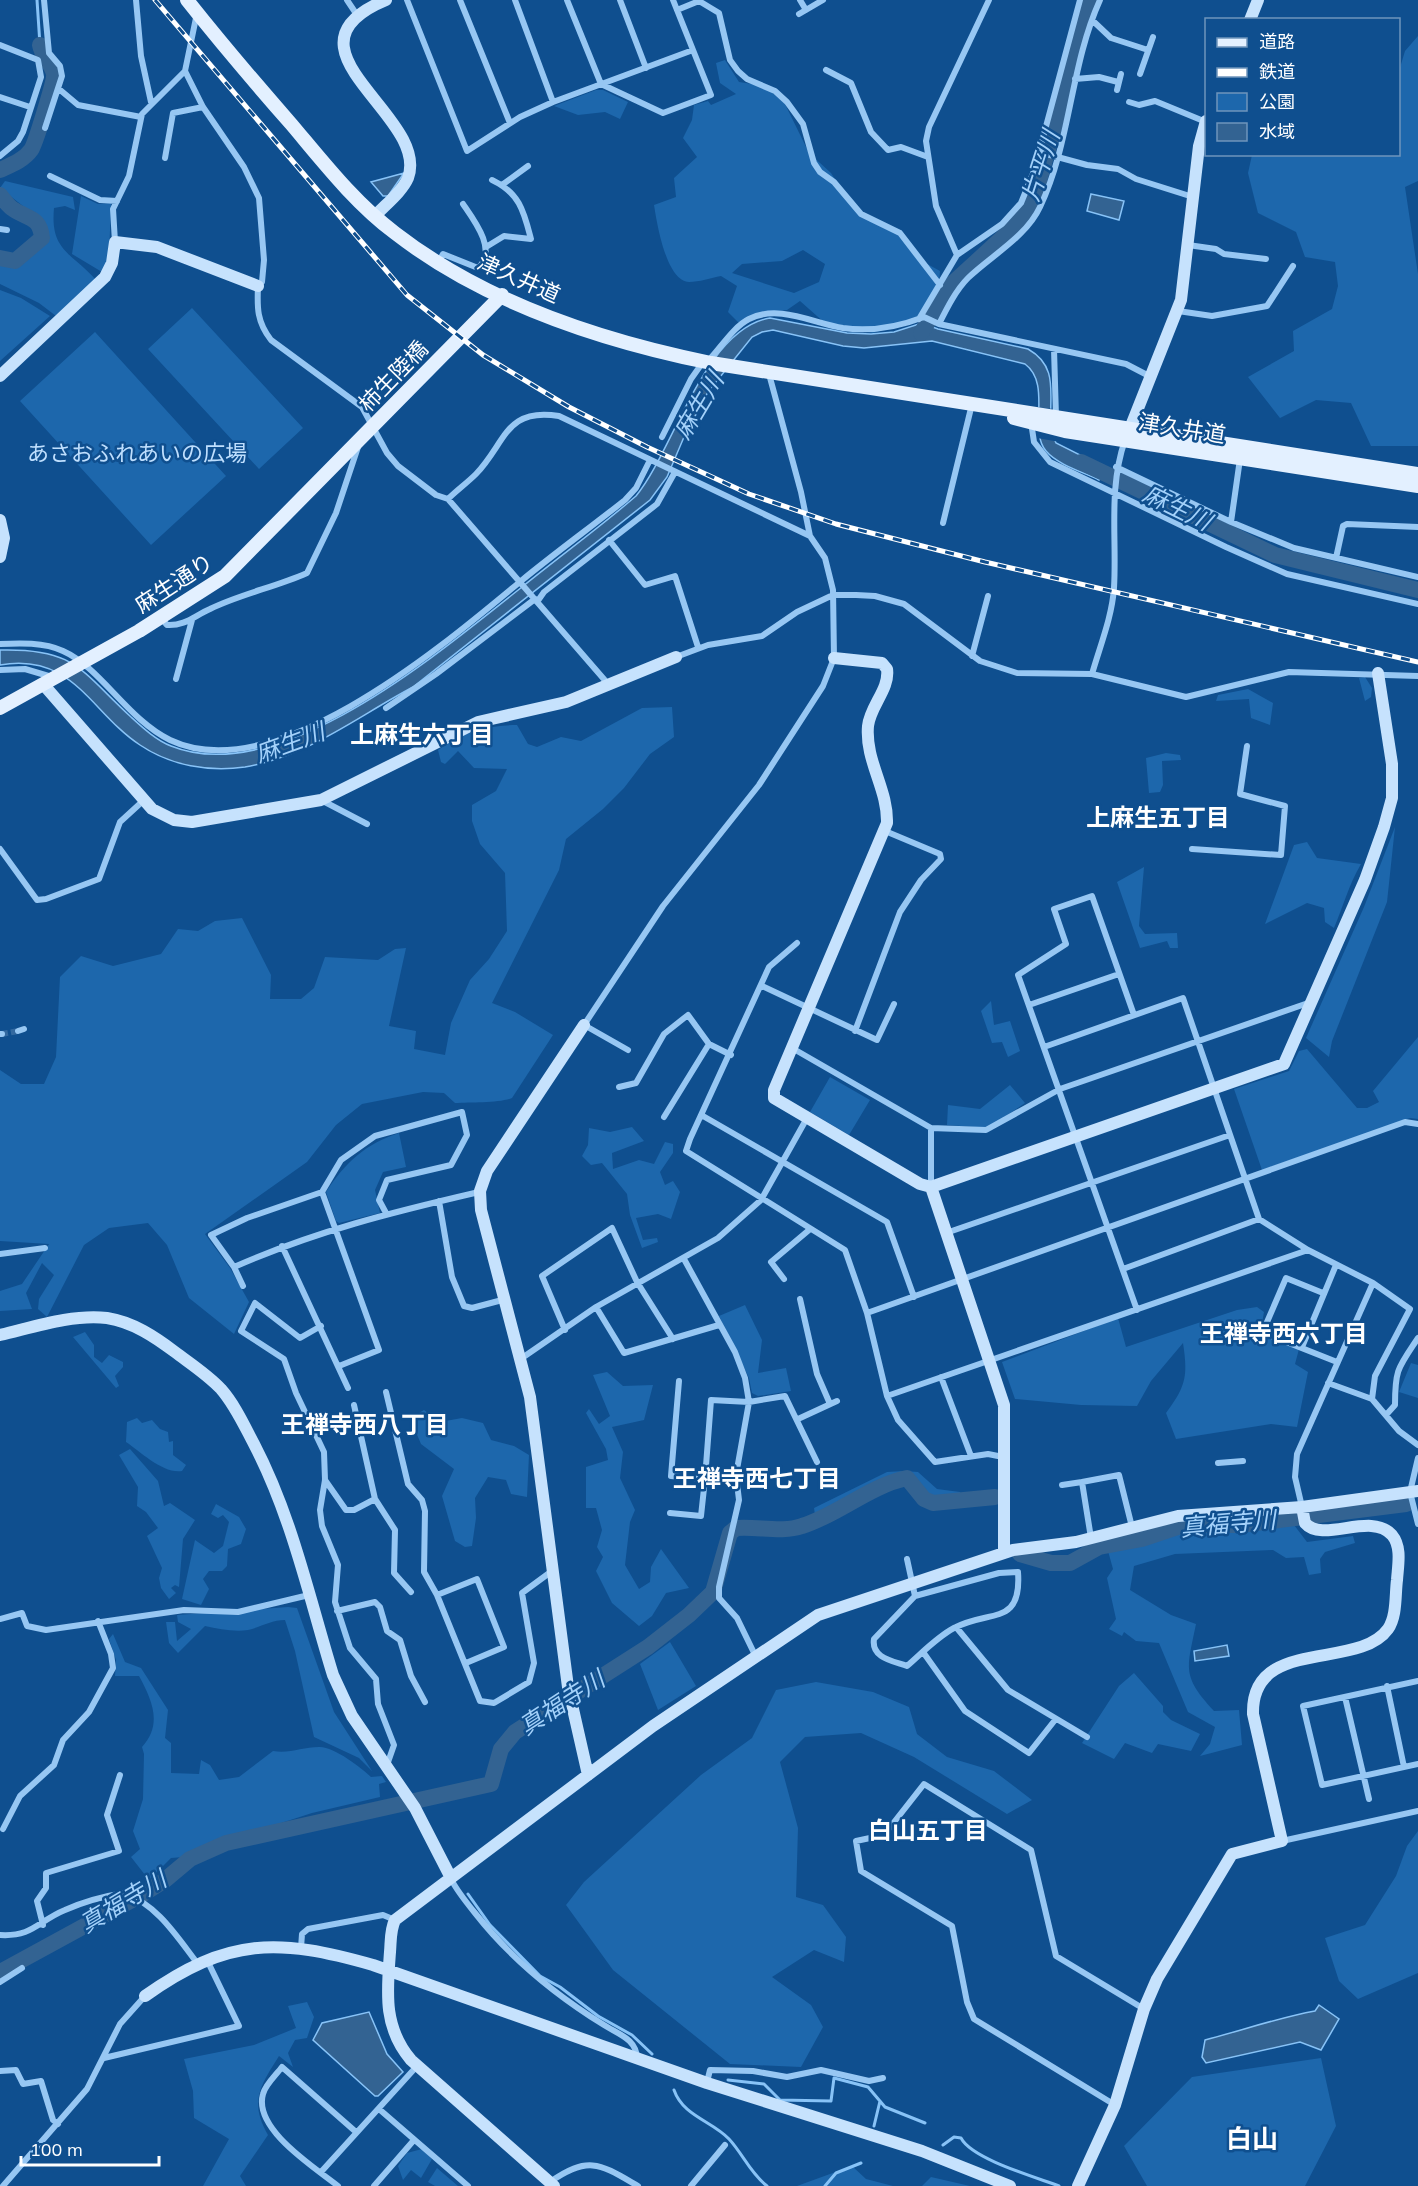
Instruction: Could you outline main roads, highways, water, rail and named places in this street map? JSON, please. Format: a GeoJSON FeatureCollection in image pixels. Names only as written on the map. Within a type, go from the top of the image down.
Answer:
{"type":"FeatureCollection","features":[{"type":"Feature","properties":{"kind":"main road","name":"津久井道"},"geometry":{"type":"LineString","coordinates":[[187,0],[342,185],[375,216],[438,263],[502,295],[597,334],[635,346],[734,367],[943,398],[1240,458],[1418,486]]}},
{"type":"Feature","properties":{"kind":"main road","name":"柿生陸橋"},"geometry":{"type":"LineString","coordinates":[[344,457],[502,295]]}},
{"type":"Feature","properties":{"kind":"main road","name":"津久井道"},"geometry":{"type":"LineString","coordinates":[[1128,435],[1418,474]]}},
{"type":"Feature","properties":{"kind":"main road","name":"麻生通り"},"geometry":{"type":"LineString","coordinates":[[0,708],[161,618],[206,590],[244,560],[344,457]]}},
{"type":"Feature","properties":{"kind":"water"},"geometry":{"type":"Polygon","coordinates":[[[404,173],[388,196],[383,196],[371,182],[404,173]]]}},
{"type":"Feature","properties":{"kind":"water"},"geometry":{"type":"Polygon","coordinates":[[[1091,194],[1124,201],[1119,220],[1087,211],[1091,194]]]}},
{"type":"Feature","properties":{"kind":"water"},"geometry":{"type":"Polygon","coordinates":[[[770,318],[847,333],[871,334],[894,332],[922,323],[938,329],[1028,349],[1040,358],[1047,368],[1050,379],[1052,430],[1056,443],[1104,467],[1099,480],[1064,464],[1046,451],[1039,431],[1037,383],[1033,373],[1025,364],[932,341],[864,348],[843,346],[773,330],[752,337],[708,392],[684,437],[667,477],[650,500],[413,687],[332,734],[291,754],[245,767],[218,769],[177,763],[140,745],[63,676],[46,668],[25,663],[0,665],[0,650],[25,650],[61,658],[87,675],[150,733],[171,746],[214,754],[261,749],[309,732],[357,707],[405,677],[449,645],[636,496],[650,476],[692,394],[709,367],[727,344],[747,327],[770,318]]]}},
{"type":"Feature","properties":{"kind":"water"},"geometry":{"type":"Polygon","coordinates":[[[1227,1645],[1229,1656],[1195,1661],[1194,1651],[1227,1645]]]}},
{"type":"Feature","properties":{"kind":"water"},"geometry":{"type":"Polygon","coordinates":[[[1319,2005],[1339,2019],[1321,2050],[1300,2042],[1206,2063],[1202,2057],[1205,2040],[1315,2011],[1319,2005]]]}},
{"type":"Feature","properties":{"kind":"water"},"geometry":{"type":"Polygon","coordinates":[[[369,2012],[387,2054],[403,2072],[378,2096],[375,2096],[313,2040],[322,2023],[369,2012]]]}},
{"type":"Feature","properties":{"kind":"waterway"},"geometry":{"type":"LineString","coordinates":[[37,0],[40,45]]}},
{"type":"Feature","properties":{"kind":"waterway","name":"片平川"},"geometry":{"type":"LineString","coordinates":[[921,333],[953,283],[1015,226],[1033,202],[1090,0]]}},
{"type":"Feature","properties":{"kind":"waterway"},"geometry":{"type":"LineString","coordinates":[[0,170],[28,154],[40,125],[54,74],[40,45]]}},
{"type":"Feature","properties":{"kind":"waterway"},"geometry":{"type":"LineString","coordinates":[[0,195],[11,208],[36,222],[42,238],[15,261],[0,258]]}},
{"type":"Feature","properties":{"kind":"waterway","name":"麻生川"},"geometry":{"type":"LineString","coordinates":[[1081,462],[1275,555],[1418,590]]}},
{"type":"Feature","properties":{"kind":"waterway","name":"真福寺川"},"geometry":{"type":"LineString","coordinates":[[0,1972],[143,1894],[165,1880],[190,1859],[226,1843],[491,1784],[501,1749],[515,1732],[648,1647],[689,1615],[713,1592],[730,1533],[736,1528],[786,1529],[802,1526],[880,1487],[907,1478],[924,1499],[933,1503],[995,1497]]}},
{"type":"Feature","properties":{"kind":"waterway","name":"真福寺川"},"geometry":{"type":"LineString","coordinates":[[1020,1554],[1051,1563],[1070,1563],[1099,1547],[1142,1539],[1184,1525],[1240,1525],[1406,1504]]}},
{"type":"Feature","properties":{"kind":"waterway","name":"真福寺川"},"geometry":{"type":"LineString","coordinates":[[417,1800],[423,1802]]}},
{"type":"Feature","properties":{"kind":"waterway"},"geometry":{"type":"LineString","coordinates":[[468,1894],[490,1925],[540,1976],[560,1987],[598,2016],[632,2035],[652,2054]]}},
{"type":"Feature","properties":{"kind":"waterway"},"geometry":{"type":"LineString","coordinates":[[728,2080],[764,2084],[780,2100],[831,2101],[834,2078],[868,2087],[885,2107],[925,2123]]}},
{"type":"Feature","properties":{"kind":"waterway"},"geometry":{"type":"LineString","coordinates":[[674,2090],[684,2106],[729,2139],[767,2186]]}},
{"type":"Feature","properties":{"kind":"waterway"},"geometry":{"type":"LineString","coordinates":[[874,2126],[880,2101]]}},
{"type":"Feature","properties":{"kind":"waterway"},"geometry":{"type":"LineString","coordinates":[[943,2145],[954,2137],[961,2138],[967,2146],[991,2160],[1059,2186]]}},
{"type":"Feature","properties":{"kind":"waterway"},"geometry":{"type":"LineString","coordinates":[[825,2186],[836,2173],[861,2163]]}},
{"type":"Feature","properties":{"kind":"tunnel"},"geometry":{"type":"LineString","coordinates":[[2,1034],[18,1031]]}},
{"type":"Feature","properties":{"kind":"railway"},"geometry":{"type":"LineString","coordinates":[[155,0],[407,295],[483,355],[569,407],[647,447],[749,494],[836,524],[985,562],[1418,662]]}},
{"type":"Feature","properties":{"kind":"district","name":"上麻生六丁目"},"geometry":{"type":"Point","coordinates":[422,735]}},
{"type":"Feature","properties":{"kind":"district","name":"上麻生五丁目"},"geometry":{"type":"Point","coordinates":[1158,818]}},
{"type":"Feature","properties":{"kind":"district","name":"王禅寺西六丁目"},"geometry":{"type":"Point","coordinates":[1284,1334]}},
{"type":"Feature","properties":{"kind":"district","name":"王禅寺西八丁目"},"geometry":{"type":"Point","coordinates":[365,1425]}},
{"type":"Feature","properties":{"kind":"district","name":"王禅寺西七丁目"},"geometry":{"type":"Point","coordinates":[757,1479]}},
{"type":"Feature","properties":{"kind":"district","name":"白山五丁目"},"geometry":{"type":"Point","coordinates":[928,1831]}},
{"type":"Feature","properties":{"kind":"district","name":"白山"},"geometry":{"type":"Point","coordinates":[1252,2139]}},
{"type":"Feature","properties":{"kind":"park label","name":"あさおふれあいの広場"},"geometry":{"type":"Point","coordinates":[137,453]}}]}
